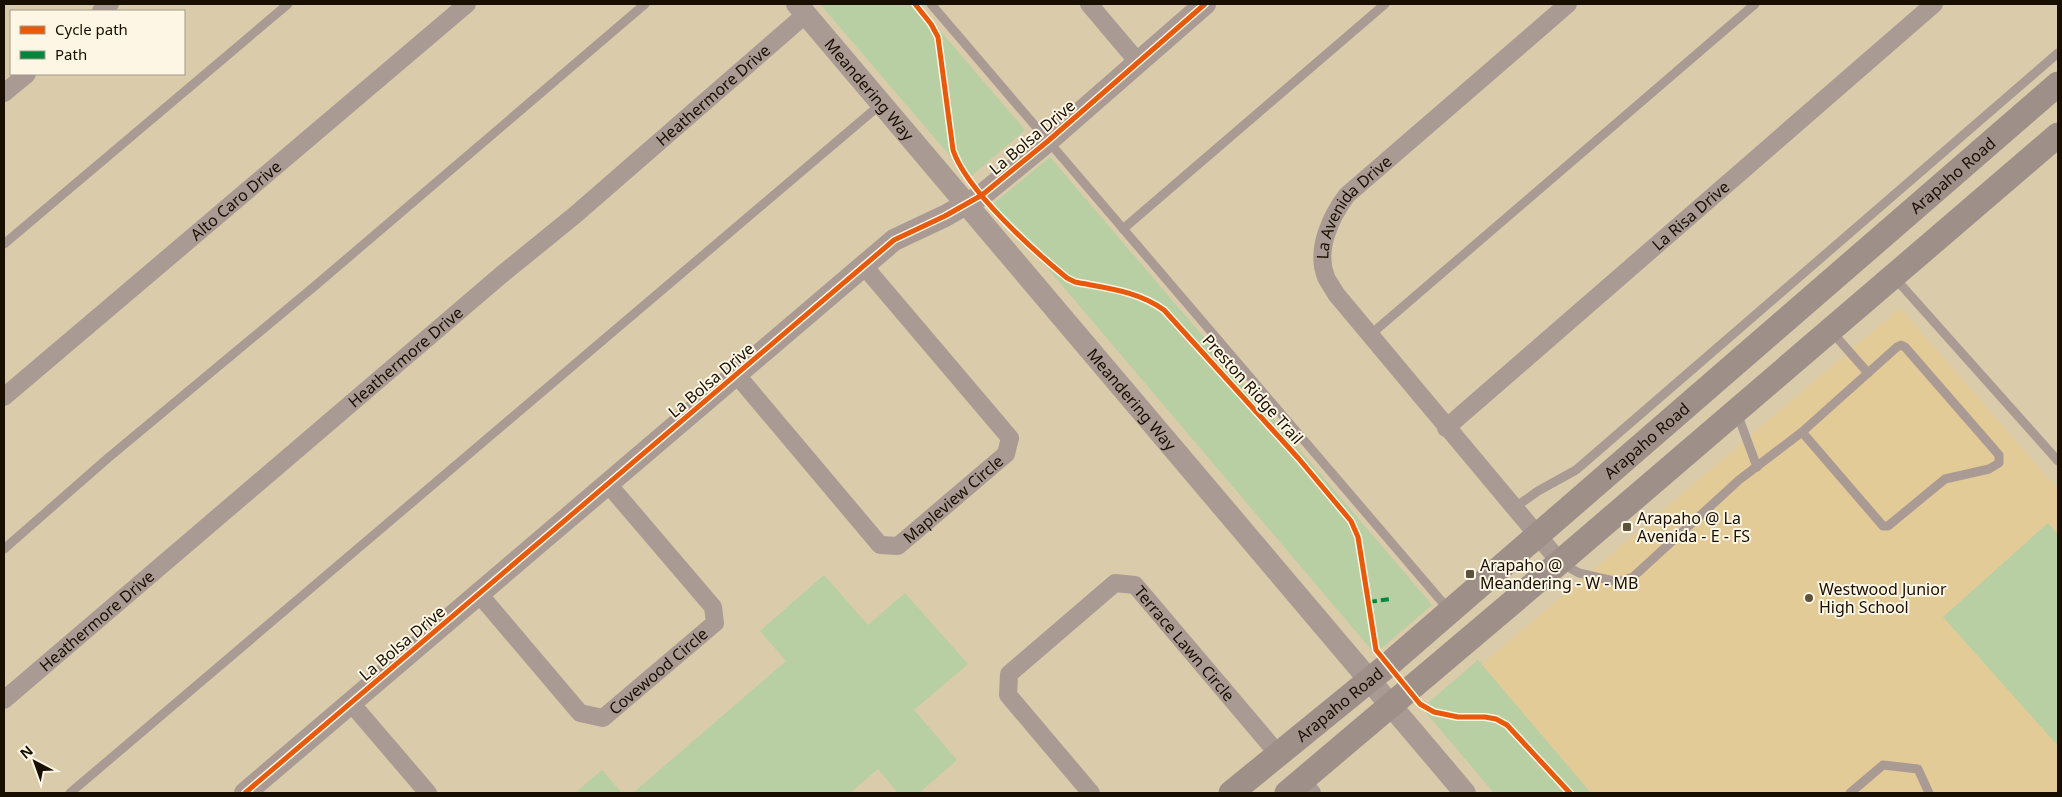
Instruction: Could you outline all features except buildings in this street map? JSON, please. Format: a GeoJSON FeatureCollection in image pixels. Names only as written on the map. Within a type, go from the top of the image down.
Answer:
{"type":"FeatureCollection","features":[{"type":"Feature","properties":{"kind":"main road","name":"Arapaho Road"},"geometry":{"type":"LineString","coordinates":[[1231,793],[1370,681],[1451,612],[2058,84]]}},
{"type":"Feature","properties":{"kind":"main road","name":"Arapaho Road"},"geometry":{"type":"LineString","coordinates":[[1300,789],[1391,705],[2058,135]]}},
{"type":"Feature","properties":{"kind":"main road"},"geometry":{"type":"LineString","coordinates":[[1871,246],[1894,277]]}},
{"type":"Feature","properties":{"kind":"street","name":"Alto Caro Drive"},"geometry":{"type":"LineString","coordinates":[[4,397],[467,4]]}},
{"type":"Feature","properties":{"kind":"street"},"geometry":{"type":"LineString","coordinates":[[1089,4],[1138,62]]}},
{"type":"Feature","properties":{"kind":"street","name":"La Bolsa Drive"},"geometry":{"type":"LineString","coordinates":[[245,793],[894,240],[982,194],[1048,141],[1205,4]]}},
{"type":"Feature","properties":{"kind":"street","name":"La Avenida Drive"},"geometry":{"type":"LineString","coordinates":[[1560,562],[1446,428],[1336,294],[1325,276],[1323,257],[1326,234],[1336,209],[1347,195],[1568,4]]}},
{"type":"Feature","properties":{"kind":"street","name":"La Risa Drive"},"geometry":{"type":"LineString","coordinates":[[1446,428],[1934,4]]}},
{"type":"Feature","properties":{"kind":"street","name":"Meandering Way"},"geometry":{"type":"LineString","coordinates":[[801,9],[1465,793]]}},
{"type":"Feature","properties":{"kind":"street","name":"Heathermore Drive"},"geometry":{"type":"LineString","coordinates":[[4,700],[582,208],[801,9]]}},
{"type":"Feature","properties":{"kind":"street"},"geometry":{"type":"LineString","coordinates":[[4,93],[26,75]]}},
{"type":"Feature","properties":{"kind":"street","name":"Mapleview Circle"},"geometry":{"type":"LineString","coordinates":[[736,374],[880,544],[898,546],[1006,454],[1010,438],[864,266]]}},
{"type":"Feature","properties":{"kind":"street","name":"Covewood Circle"},"geometry":{"type":"LineString","coordinates":[[479,594],[580,713],[602,718],[715,623],[713,607],[608,484]]}},
{"type":"Feature","properties":{"kind":"street","name":"Terrace Lawn Circle"},"geometry":{"type":"LineString","coordinates":[[1091,793],[1008,695],[1009,674],[1115,583],[1135,585],[1280,755]]}},
{"type":"Feature","properties":{"kind":"street"},"geometry":{"type":"LineString","coordinates":[[351,703],[428,793]]}},
{"type":"Feature","properties":{"kind":"lane"},"geometry":{"type":"LineString","coordinates":[[4,244],[288,4]]}},
{"type":"Feature","properties":{"kind":"lane"},"geometry":{"type":"LineString","coordinates":[[4,549],[108,458],[309,291],[645,4]]}},
{"type":"Feature","properties":{"kind":"lane"},"geometry":{"type":"LineString","coordinates":[[931,4],[1451,612]]}},
{"type":"Feature","properties":{"kind":"lane"},"geometry":{"type":"LineString","coordinates":[[1123,228],[1385,4]]}},
{"type":"Feature","properties":{"kind":"lane"},"geometry":{"type":"LineString","coordinates":[[1370,335],[1755,4]]}},
{"type":"Feature","properties":{"kind":"lane"},"geometry":{"type":"LineString","coordinates":[[1514,508],[1538,491],[1576,470],[2058,53]]}},
{"type":"Feature","properties":{"kind":"lane"},"geometry":{"type":"LineString","coordinates":[[70,793],[881,104]]}},
{"type":"Feature","properties":{"kind":"lane"},"geometry":{"type":"LineString","coordinates":[[1894,277],[2058,461]]}},
{"type":"Feature","properties":{"kind":"lane"},"geometry":{"type":"LineString","coordinates":[[1830,331],[1868,373]]}},
{"type":"Feature","properties":{"kind":"lane"},"geometry":{"type":"LineString","coordinates":[[1560,562],[1579,573],[1618,582],[1633,577],[1739,480],[1802,432],[1901,345],[1905,347],[1999,455],[1999,463],[1988,468],[1945,479],[1888,526],[1883,526],[1802,432]]}},
{"type":"Feature","properties":{"kind":"lane"},"geometry":{"type":"LineString","coordinates":[[1736,412],[1757,467]]}},
{"type":"Feature","properties":{"kind":"lane"},"geometry":{"type":"LineString","coordinates":[[1850,793],[1883,765],[1918,770],[1929,793]]}},
{"type":"Feature","properties":{"kind":"shaded area","name":"Westwood Junior High School"},"geometry":{"type":"Polygon","coordinates":[[[1900,308],[2058,489],[2058,793],[1505,793],[1432,707],[1900,308]]]}},
{"type":"Feature","properties":{"kind":"green space"},"geometry":{"type":"Polygon","coordinates":[[[820,4],[917,4],[1025,130],[969,178],[820,4]]]}},
{"type":"Feature","properties":{"kind":"green space"},"geometry":{"type":"Polygon","coordinates":[[[1050,157],[1432,605],[1375,654],[993,204],[1050,157]]]}},
{"type":"Feature","properties":{"kind":"green space"},"geometry":{"type":"Polygon","coordinates":[[[2048,523],[2058,535],[2058,746],[1943,617],[2048,523]]]}},
{"type":"Feature","properties":{"kind":"green space"},"geometry":{"type":"Polygon","coordinates":[[[824,575],[868,625],[905,593],[968,664],[914,710],[957,760],[919,793],[898,793],[878,769],[850,793],[633,793],[786,661],[760,631],[824,575]]]}},
{"type":"Feature","properties":{"kind":"green space"},"geometry":{"type":"Polygon","coordinates":[[[1478,660],[1591,793],[1494,793],[1422,708],[1478,660]]]}},
{"type":"Feature","properties":{"kind":"green space"},"geometry":{"type":"Polygon","coordinates":[[[602,770],[622,793],[575,793],[602,770]]]}},
{"type":"Feature","properties":{"kind":"marked path"},"geometry":{"type":"LineString","coordinates":[[1369,602],[1390,599]]}},
{"type":"Feature","properties":{"kind":"cycle path","name":"Preston Ridge Trail"},"geometry":{"type":"LineString","coordinates":[[915,4],[931,24],[938,37],[953,150],[960,166],[986,201],[1002,219],[1067,278],[1075,282],[1133,294],[1164,310],[1299,459],[1351,521],[1358,537],[1376,650],[1420,704],[1434,712],[1458,717],[1485,717],[1496,719],[1507,725],[1570,793]]}},
{"type":"Feature","properties":{"kind":"cycle path"},"geometry":{"type":"LineString","coordinates":[[245,793],[894,240],[945,216],[982,195],[1048,141],[1205,4]]}},
{"type":"Feature","properties":{"kind":"place","name":"Arapaho @ La Avenida - E - FS"},"geometry":{"type":"Point","coordinates":[1627,527]}},
{"type":"Feature","properties":{"kind":"place","name":"Arapaho @ Meandering - W - MB"},"geometry":{"type":"Point","coordinates":[1470,574]}},
{"type":"Feature","properties":{"kind":"place","name":"Westwood Junior High School"},"geometry":{"type":"Point","coordinates":[1809,598]}}]}
